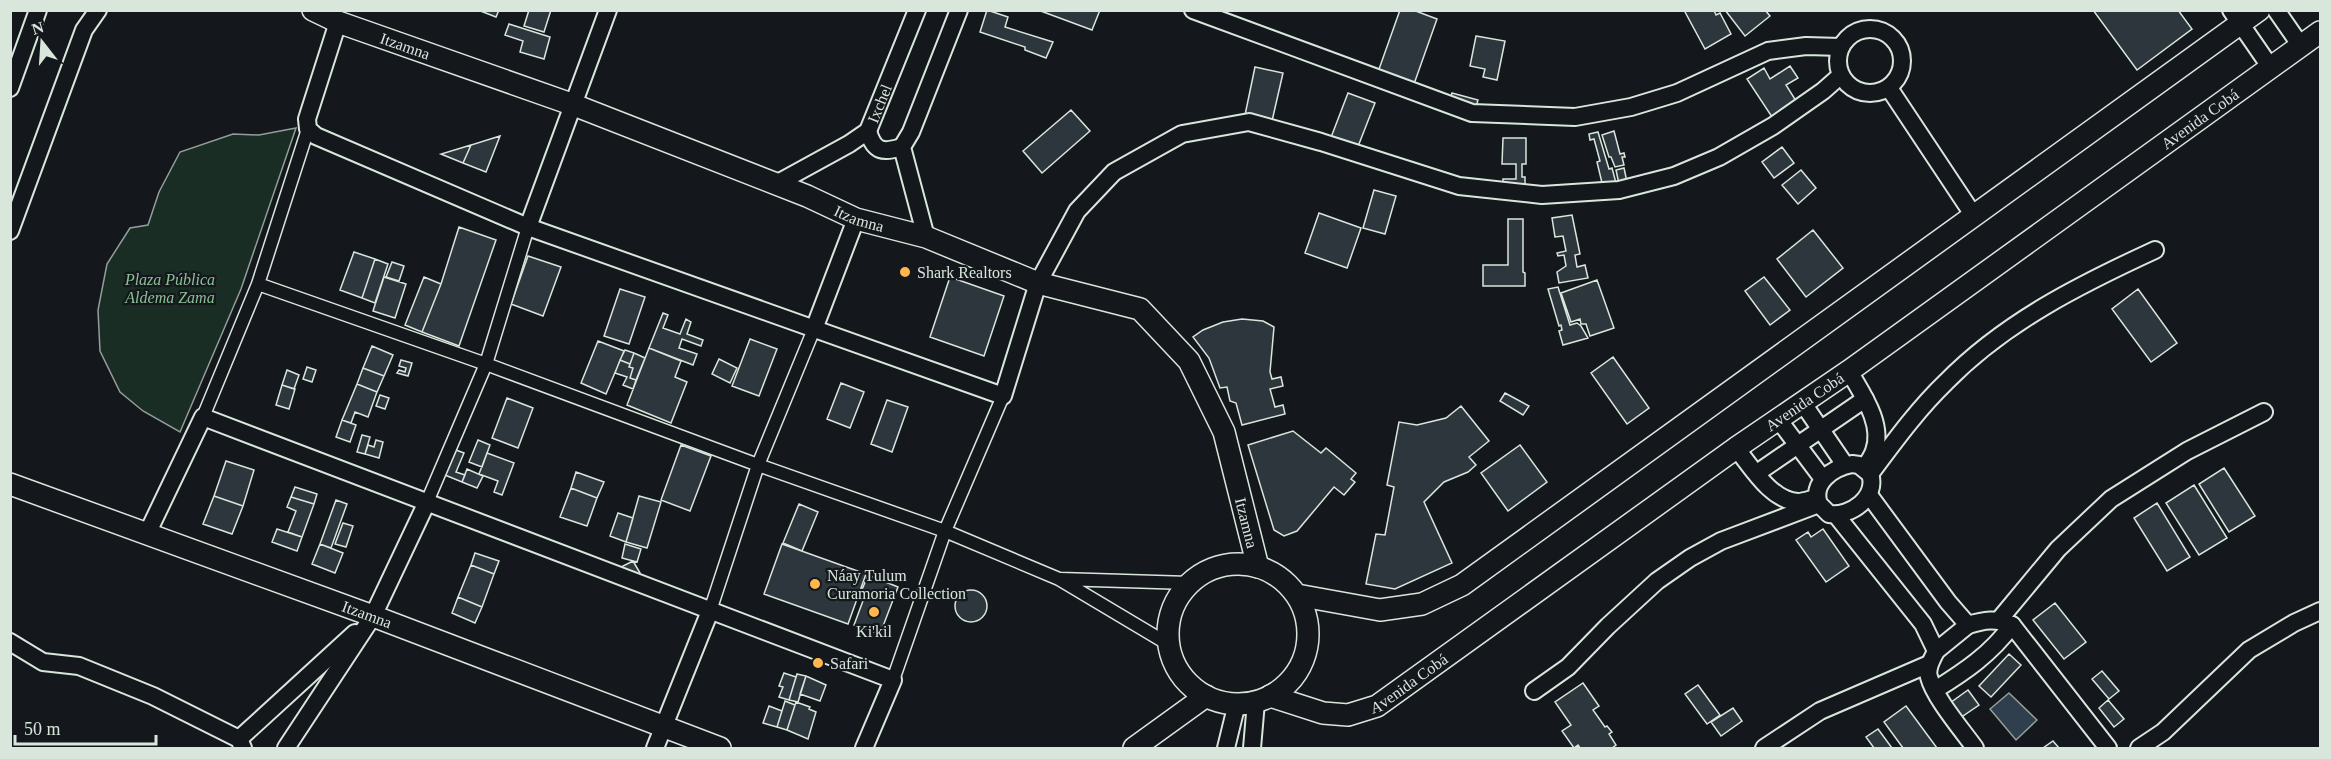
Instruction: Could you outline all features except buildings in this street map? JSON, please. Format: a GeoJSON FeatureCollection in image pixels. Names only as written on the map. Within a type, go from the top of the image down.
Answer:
{"type":"FeatureCollection","features":[{"type":"Feature","properties":{"kind":"street"},"geometry":{"type":"LineString","coordinates":[[10,88],[38,10]]}},
{"type":"Feature","properties":{"kind":"street"},"geometry":{"type":"LineString","coordinates":[[10,231],[84,30],[98,10]]}},
{"type":"Feature","properties":{"kind":"street","name":"Itzamna"},"geometry":{"type":"LineString","coordinates":[[313,10],[338,22],[574,105],[776,184],[856,219],[926,237],[1038,283],[1140,309],[1189,361],[1224,432],[1258,567]]}},
{"type":"Feature","properties":{"kind":"street"},"geometry":{"type":"LineString","coordinates":[[286,748],[374,616],[427,502],[486,364],[528,227],[608,10]]}},
{"type":"Feature","properties":{"kind":"street","name":"Ixchel"},"geometry":{"type":"LineString","coordinates":[[776,184],[840,150],[868,131],[917,10]]}},
{"type":"Feature","properties":{"kind":"street"},"geometry":{"type":"LineString","coordinates":[[868,131],[871,142],[882,151],[902,147],[911,132],[959,10]]}},
{"type":"Feature","properties":{"kind":"street"},"geometry":{"type":"LineString","coordinates":[[1193,10],[1472,113],[1575,117],[1631,107],[1677,93],[1768,51],[1806,46],[1841,47]]}},
{"type":"Feature","properties":{"kind":"street"},"geometry":{"type":"LineString","coordinates":[[1297,595],[1380,610],[1422,604],[1462,585],[1974,216],[2236,17],[2259,10]]}},
{"type":"Feature","properties":{"kind":"street"},"geometry":{"type":"LineString","coordinates":[[2276,10],[2301,46]]}},
{"type":"Feature","properties":{"kind":"street"},"geometry":{"type":"LineString","coordinates":[[2236,17],[2271,68]]}},
{"type":"Feature","properties":{"kind":"street"},"geometry":{"type":"LineString","coordinates":[[147,534],[203,417],[258,284],[308,129],[307,119],[338,22]]}},
{"type":"Feature","properties":{"kind":"street"},"geometry":{"type":"LineString","coordinates":[[1861,30],[1879,30],[1894,40],[1899,47],[1902,65],[1900,74],[1888,88],[1874,93],[1866,94],[1851,88],[1840,75],[1837,61],[1841,47],[1846,40],[1861,30]]}},
{"type":"Feature","properties":{"kind":"street","name":"Avenida Cobá"},"geometry":{"type":"LineString","coordinates":[[1255,700],[1323,713],[1348,715],[1377,706],[1736,448],[1849,371],[2320,32]]}},
{"type":"Feature","properties":{"kind":"street"},"geometry":{"type":"LineString","coordinates":[[864,748],[893,680],[945,531],[1003,396],[1038,283],[1077,211],[1114,172],[1182,134],[1249,122],[1321,142],[1459,186],[1542,195],[1619,190],[1674,176],[1719,157],[1773,126],[1823,91],[1840,75]]}},
{"type":"Feature","properties":{"kind":"street"},"geometry":{"type":"LineString","coordinates":[[1888,88],[1974,216]]}},
{"type":"Feature","properties":{"kind":"street"},"geometry":{"type":"LineString","coordinates":[[308,129],[316,136],[528,227],[1003,396]]}},
{"type":"Feature","properties":{"kind":"street"},"geometry":{"type":"LineString","coordinates":[[902,147],[926,237]]}},
{"type":"Feature","properties":{"kind":"street"},"geometry":{"type":"LineString","coordinates":[[655,748],[710,611],[758,465],[856,219]]}},
{"type":"Feature","properties":{"kind":"street"},"geometry":{"type":"LineString","coordinates":[[1867,471],[1946,381],[1989,343],[2030,314],[2097,277],[2155,250]]}},
{"type":"Feature","properties":{"kind":"street"},"geometry":{"type":"LineString","coordinates":[[258,284],[486,364],[758,465],[945,531],[1059,579],[1168,644]]}},
{"type":"Feature","properties":{"kind":"street"},"geometry":{"type":"LineString","coordinates":[[1849,371],[1865,399],[1876,426],[1875,450],[1867,471],[1872,488],[1865,500],[1843,514],[1836,515],[1823,510],[1817,501],[1819,484],[1823,479],[1845,465],[1852,464],[1867,471]]}},
{"type":"Feature","properties":{"kind":"street"},"geometry":{"type":"LineString","coordinates":[[1757,472],[1865,399]]}},
{"type":"Feature","properties":{"kind":"street"},"geometry":{"type":"LineString","coordinates":[[1802,402],[1845,465]]}},
{"type":"Feature","properties":{"kind":"street"},"geometry":{"type":"LineString","coordinates":[[1935,690],[1981,659],[2001,640],[2005,623],[2058,549],[2111,499],[2187,451],[2264,412]]}},
{"type":"Feature","properties":{"kind":"street"},"geometry":{"type":"LineString","coordinates":[[203,417],[893,680]]}},
{"type":"Feature","properties":{"kind":"street"},"geometry":{"type":"LineString","coordinates":[[1778,419],[1823,479]]}},
{"type":"Feature","properties":{"kind":"street"},"geometry":{"type":"LineString","coordinates":[[1736,448],[1772,490],[1784,499],[1799,502],[1817,501]]}},
{"type":"Feature","properties":{"kind":"street","name":"Itzamna"},"geometry":{"type":"LineString","coordinates":[[10,484],[374,616],[720,748]]}},
{"type":"Feature","properties":{"kind":"street"},"geometry":{"type":"LineString","coordinates":[[1869,495],[1968,626]]}},
{"type":"Feature","properties":{"kind":"street"},"geometry":{"type":"LineString","coordinates":[[1534,690],[1568,667],[1649,588],[1690,558],[1721,541],[1817,501]]}},
{"type":"Feature","properties":{"kind":"street"},"geometry":{"type":"LineString","coordinates":[[1836,515],[1923,624],[1933,658],[1928,676],[1975,748]]}},
{"type":"Feature","properties":{"kind":"street"},"geometry":{"type":"LineString","coordinates":[[1234,564],[1258,567],[1280,577],[1297,595],[1306,617],[1308,641],[1301,665],[1288,683],[1255,700],[1227,703],[1206,696],[1188,683],[1175,665],[1168,644],[1168,622],[1176,601],[1190,583],[1210,570],[1234,564]]}},
{"type":"Feature","properties":{"kind":"street"},"geometry":{"type":"LineString","coordinates":[[1059,579],[1190,583]]}},
{"type":"Feature","properties":{"kind":"street"},"geometry":{"type":"LineString","coordinates":[[2139,748],[2163,732],[2249,651],[2294,623],[2320,611]]}},
{"type":"Feature","properties":{"kind":"street"},"geometry":{"type":"LineString","coordinates":[[10,642],[43,662],[79,666],[153,696],[241,744],[374,616]]}},
{"type":"Feature","properties":{"kind":"street"},"geometry":{"type":"LineString","coordinates":[[1764,748],[1820,711],[1933,658],[1968,626],[1983,620],[2005,623],[2108,748]]}},
{"type":"Feature","properties":{"kind":"street"},"geometry":{"type":"LineString","coordinates":[[1134,748],[1206,696]]}},
{"type":"Feature","properties":{"kind":"street"},"geometry":{"type":"LineString","coordinates":[[1226,748],[1255,700]]}},
{"type":"Feature","properties":{"kind":"street"},"geometry":{"type":"LineString","coordinates":[[1252,748],[1255,700]]}},
{"type":"Feature","properties":{"kind":"street"},"geometry":{"type":"LineString","coordinates":[[2157,748],[2163,732]]}},
{"type":"Feature","properties":{"kind":"green space","name":"Plaza Pública Aldema Zama"},"geometry":{"type":"Polygon","coordinates":[[[296,128],[241,289],[180,432],[143,411],[120,392],[100,351],[98,310],[107,264],[130,228],[148,225],[159,192],[180,152],[233,134],[259,135],[296,128]]]}},
{"type":"Feature","properties":{"kind":"water"},"geometry":{"type":"Polygon","coordinates":[[[2009,693],[2037,720],[2016,740],[1990,709],[2009,693]]]}},
{"type":"Feature","properties":{"kind":"place","name":"Shark Realtors"},"geometry":{"type":"Point","coordinates":[905,272]}},
{"type":"Feature","properties":{"kind":"place","name":"Náay Tulum Curamoria Collection"},"geometry":{"type":"Point","coordinates":[815,584]}},
{"type":"Feature","properties":{"kind":"place","name":"Ki'kil"},"geometry":{"type":"Point","coordinates":[874,612]}},
{"type":"Feature","properties":{"kind":"place","name":"Safari"},"geometry":{"type":"Point","coordinates":[818,663]}}]}
